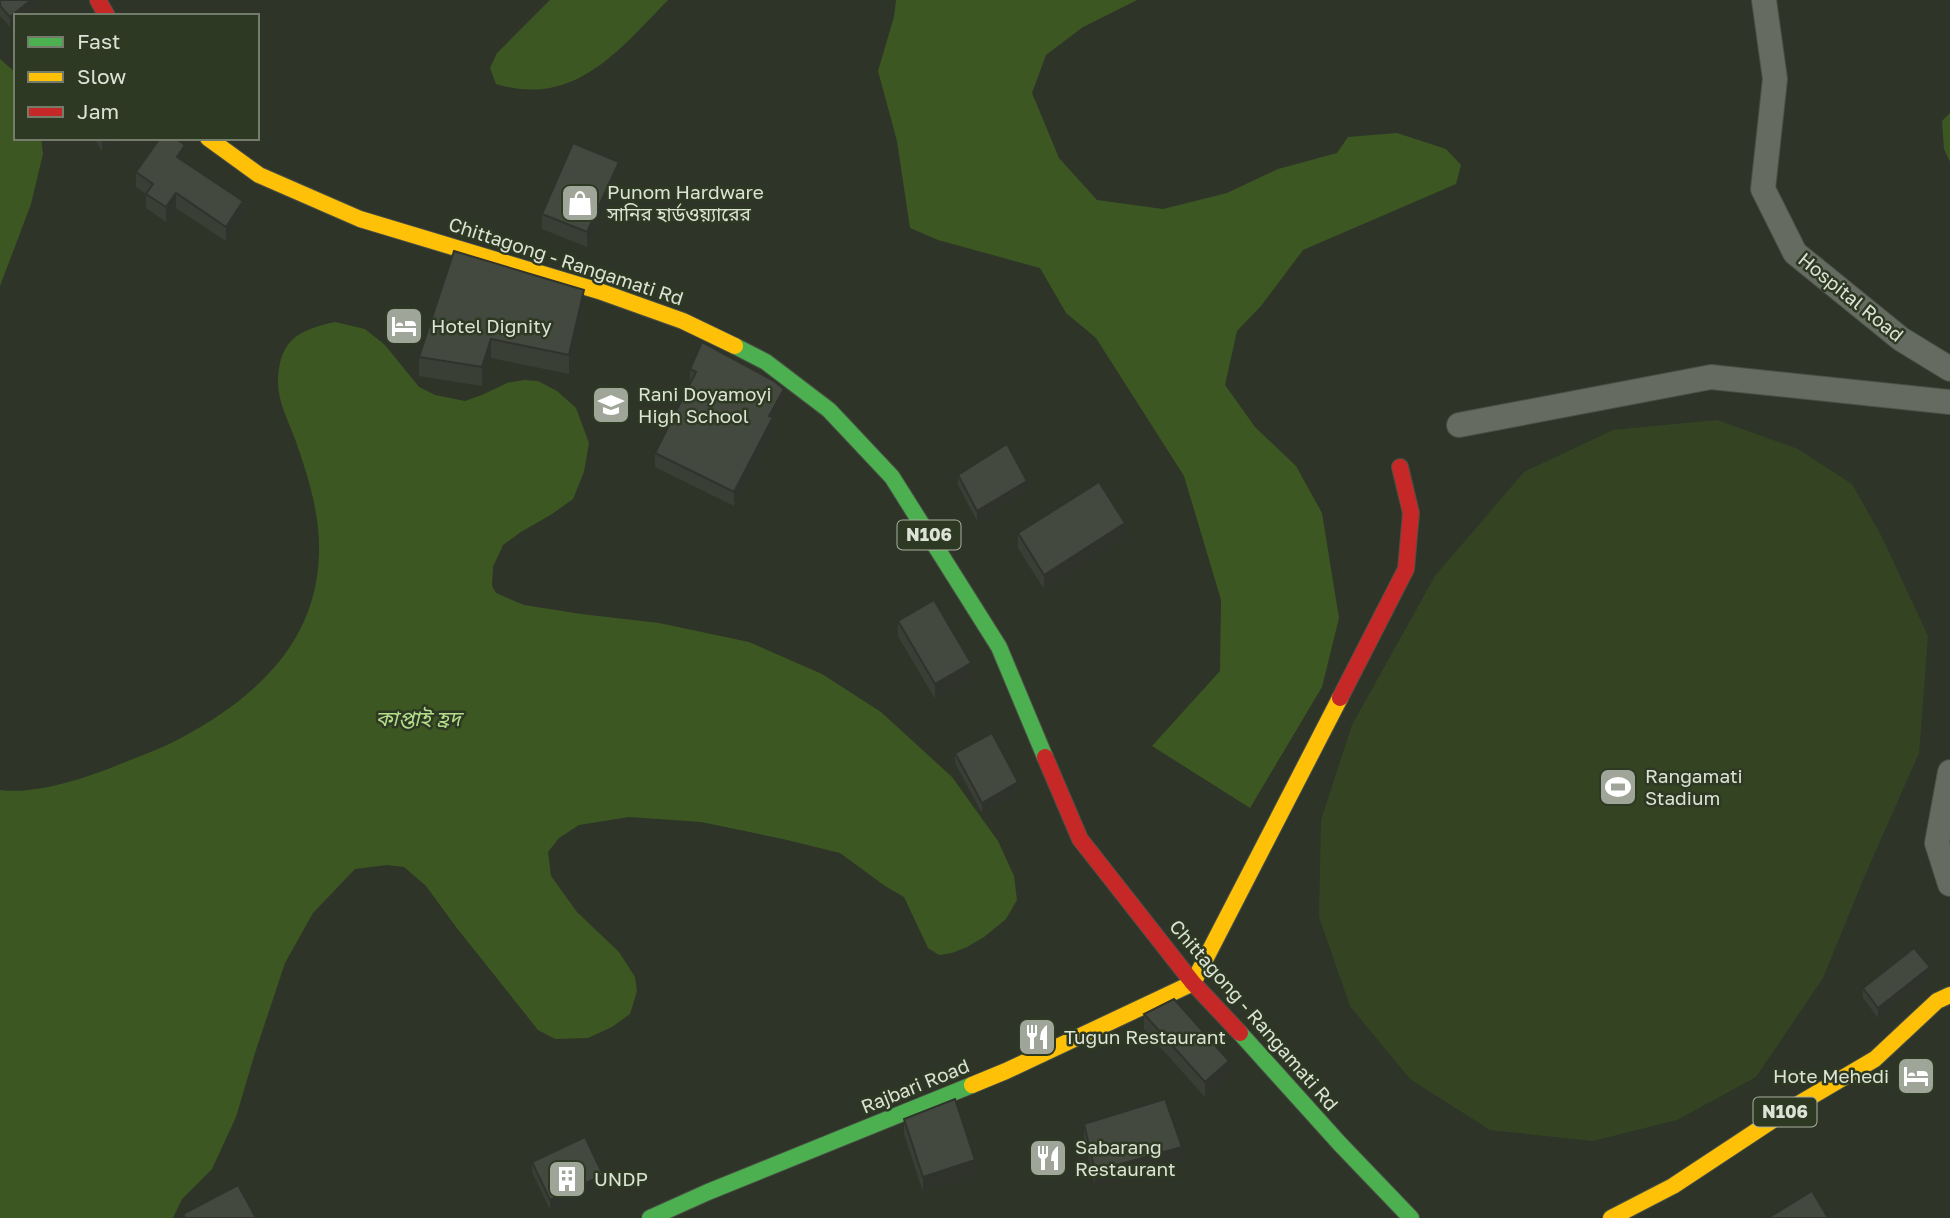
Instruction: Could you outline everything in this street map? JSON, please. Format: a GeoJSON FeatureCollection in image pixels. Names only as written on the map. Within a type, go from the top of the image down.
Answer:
{"type":"FeatureCollection","features":[{"type":"Feature","properties":{"kind":"main road","name":"Chittagong - Rangamati Rd"},"geometry":{"type":"LineString","coordinates":[[211,140],[259,175],[360,219],[599,291],[684,321],[766,362],[829,410],[892,477],[999,647],[1080,839],[1193,983],[1411,1218]]}},
{"type":"Feature","properties":{"kind":"main road"},"geometry":{"type":"LineString","coordinates":[[1193,983],[1406,569],[1411,513],[1400,467]]}},
{"type":"Feature","properties":{"kind":"main road","name":"Rajbari Road"},"geometry":{"type":"LineString","coordinates":[[650,1218],[1006,1071],[1193,983]]}},
{"type":"Feature","properties":{"kind":"main road","name":"N106"},"geometry":{"type":"LineString","coordinates":[[1611,1218],[1673,1186],[1785,1112],[1875,1059],[1937,1001],[1950,995]]}},
{"type":"Feature","properties":{"kind":"street","name":"Hospital Road"},"geometry":{"type":"LineString","coordinates":[[1764,0],[1775,79],[1763,189],[1795,253],[1901,339],[1950,369]]}},
{"type":"Feature","properties":{"kind":"street"},"geometry":{"type":"LineString","coordinates":[[1459,425],[1711,377],[1950,402]]}},
{"type":"Feature","properties":{"kind":"street"},"geometry":{"type":"LineString","coordinates":[[1950,772],[1937,843],[1950,884]]}},
{"type":"Feature","properties":{"kind":"shaded area","name":"Rangamati Stadium"},"geometry":{"type":"Polygon","coordinates":[[[1717,420],[1798,449],[1852,484],[1882,537],[1928,636],[1919,753],[1823,978],[1756,1077],[1677,1120],[1593,1141],[1490,1130],[1410,1079],[1350,1006],[1319,917],[1321,820],[1352,725],[1435,576],[1524,472],[1613,430],[1717,420]]]}},
{"type":"Feature","properties":{"kind":"water"},"geometry":{"type":"Polygon","coordinates":[[[550,0],[668,0],[613,55],[572,81],[549,88],[524,89],[496,84],[490,68],[497,53],[550,0]]]}},
{"type":"Feature","properties":{"kind":"water"},"geometry":{"type":"Polygon","coordinates":[[[896,0],[1137,0],[1083,27],[1046,55],[1032,93],[1059,158],[1097,200],[1163,209],[1227,193],[1278,169],[1337,153],[1348,137],[1397,133],[1446,149],[1461,165],[1456,184],[1303,250],[1261,306],[1237,331],[1225,385],[1255,427],[1296,466],[1322,513],[1339,618],[1322,687],[1250,808],[1152,746],[1220,671],[1221,600],[1184,476],[1096,338],[1066,313],[1040,268],[938,240],[910,228],[897,141],[878,71],[894,17],[896,0]]]}},
{"type":"Feature","properties":{"kind":"water"},"geometry":{"type":"Polygon","coordinates":[[[0,59],[14,71],[14,140],[41,140],[43,154],[31,204],[0,286],[0,59]]]}},
{"type":"Feature","properties":{"kind":"water"},"geometry":{"type":"Polygon","coordinates":[[[1950,113],[1950,162],[1944,149],[1942,121],[1950,113]]]}},
{"type":"Feature","properties":{"kind":"water","name":"কাপ্তাই হ্রদ"},"geometry":{"type":"Polygon","coordinates":[[[335,322],[365,329],[385,345],[419,387],[435,395],[465,401],[507,383],[538,381],[557,391],[576,408],[589,443],[584,472],[573,499],[503,545],[493,567],[492,586],[496,593],[524,605],[659,623],[749,642],[822,674],[881,712],[952,777],[998,841],[1014,876],[1017,900],[1006,919],[984,937],[952,953],[939,955],[928,948],[904,897],[840,853],[701,822],[629,817],[579,825],[559,838],[548,852],[551,876],[577,912],[619,952],[635,977],[637,991],[630,1014],[612,1027],[588,1038],[555,1039],[538,1030],[426,886],[404,867],[387,865],[355,869],[313,913],[285,963],[236,1117],[212,1169],[182,1199],[173,1218],[0,1218],[0,790],[30,790],[63,784],[181,738],[233,705],[257,686],[294,641],[307,614],[316,585],[319,538],[312,495],[279,395],[278,379],[283,354],[294,338],[311,329],[335,322]]]}},
{"type":"Feature","properties":{"kind":"building"},"geometry":{"type":"Polygon","coordinates":[[[0,0],[31,0],[10,17],[0,6],[0,0]]]}},
{"type":"Feature","properties":{"kind":"building"},"geometry":{"type":"Polygon","coordinates":[[[159,140],[178,140],[185,145],[177,157],[243,201],[226,227],[176,193],[166,207],[146,194],[153,184],[136,172],[159,140]]]}},
{"type":"Feature","properties":{"kind":"building","name":"Punom Hardware সানির হার্ডওয়্যারের"},"geometry":{"type":"Polygon","coordinates":[[[573,143],[619,162],[587,232],[542,214],[573,143]]]}},
{"type":"Feature","properties":{"kind":"building"},"geometry":{"type":"Polygon","coordinates":[[[454,251],[584,290],[569,355],[491,339],[482,367],[419,357],[454,251]]]}},
{"type":"Feature","properties":{"kind":"building"},"geometry":{"type":"Polygon","coordinates":[[[702,342],[784,389],[769,416],[773,417],[734,492],[655,453],[696,372],[690,369],[702,342]]]}},
{"type":"Feature","properties":{"kind":"building"},"geometry":{"type":"Polygon","coordinates":[[[1007,444],[1027,481],[977,511],[958,475],[1007,444]]]}},
{"type":"Feature","properties":{"kind":"building"},"geometry":{"type":"Polygon","coordinates":[[[1099,482],[1125,523],[1044,575],[1018,533],[1099,482]]]}},
{"type":"Feature","properties":{"kind":"building"},"geometry":{"type":"Polygon","coordinates":[[[934,600],[971,663],[935,684],[898,621],[934,600]]]}},
{"type":"Feature","properties":{"kind":"building"},"geometry":{"type":"Polygon","coordinates":[[[992,733],[1018,782],[982,803],[955,753],[992,733]]]}},
{"type":"Feature","properties":{"kind":"building"},"geometry":{"type":"Polygon","coordinates":[[[1914,948],[1930,967],[1878,1008],[1863,988],[1914,948]]]}},
{"type":"Feature","properties":{"kind":"building"},"geometry":{"type":"Polygon","coordinates":[[[1174,999],[1229,1061],[1205,1082],[1144,1014],[1174,999]]]}},
{"type":"Feature","properties":{"kind":"building"},"geometry":{"type":"Polygon","coordinates":[[[955,1099],[975,1160],[923,1177],[904,1119],[955,1099]]]}},
{"type":"Feature","properties":{"kind":"building"},"geometry":{"type":"Polygon","coordinates":[[[1165,1099],[1182,1147],[1095,1171],[1084,1124],[1165,1099]]]}},
{"type":"Feature","properties":{"kind":"building","name":"UNDP"},"geometry":{"type":"Polygon","coordinates":[[[585,1137],[603,1175],[550,1200],[532,1162],[585,1137]]]}},
{"type":"Feature","properties":{"kind":"building"},"geometry":{"type":"Polygon","coordinates":[[[238,1185],[256,1218],[185,1218],[183,1214],[238,1185]]]}},
{"type":"Feature","properties":{"kind":"building"},"geometry":{"type":"Polygon","coordinates":[[[1812,1191],[1828,1218],[1768,1218],[1812,1191]]]}},
{"type":"Feature","properties":{"kind":"traffic: fast"},"geometry":{"type":"LineString","coordinates":[[735,346],[766,362],[829,410],[892,477],[999,647],[1045,757]]}},
{"type":"Feature","properties":{"kind":"traffic: fast"},"geometry":{"type":"LineString","coordinates":[[1240,1033],[1411,1218]]}},
{"type":"Feature","properties":{"kind":"traffic: fast"},"geometry":{"type":"LineString","coordinates":[[650,1218],[972,1085]]}},
{"type":"Feature","properties":{"kind":"traffic: slow"},"geometry":{"type":"LineString","coordinates":[[211,140],[259,175],[360,219],[599,291],[683,321],[735,346]]}},
{"type":"Feature","properties":{"kind":"traffic: slow"},"geometry":{"type":"LineString","coordinates":[[972,1085],[1193,983],[1340,698]]}},
{"type":"Feature","properties":{"kind":"traffic: slow"},"geometry":{"type":"LineString","coordinates":[[1611,1218],[1673,1186],[1785,1112],[1875,1059],[1937,1001],[1950,995]]}},
{"type":"Feature","properties":{"kind":"traffic: jam"},"geometry":{"type":"LineString","coordinates":[[98,0],[106,14]]}},
{"type":"Feature","properties":{"kind":"traffic: jam"},"geometry":{"type":"LineString","coordinates":[[1340,698],[1406,569],[1411,513],[1400,467]]}},
{"type":"Feature","properties":{"kind":"traffic: jam"},"geometry":{"type":"LineString","coordinates":[[1045,757],[1080,839],[1193,983],[1240,1033]]}},
{"type":"Feature","properties":{"kind":"place","name":"Punom Hardware সানির হার্ডওয়্যারের"},"geometry":{"type":"Point","coordinates":[580,203]}},
{"type":"Feature","properties":{"kind":"place","name":"Hotel Dignity"},"geometry":{"type":"Point","coordinates":[404,326]}},
{"type":"Feature","properties":{"kind":"place","name":"Rani Doyamoyi High School"},"geometry":{"type":"Point","coordinates":[611,405]}},
{"type":"Feature","properties":{"kind":"place","name":"Rangamati Stadium"},"geometry":{"type":"Point","coordinates":[1618,787]}},
{"type":"Feature","properties":{"kind":"place","name":"Tugun Restaurant"},"geometry":{"type":"Point","coordinates":[1037,1037]}},
{"type":"Feature","properties":{"kind":"place","name":"Hote Mehedi"},"geometry":{"type":"Point","coordinates":[1916,1076]}},
{"type":"Feature","properties":{"kind":"place","name":"Sabarang Restaurant"},"geometry":{"type":"Point","coordinates":[1048,1158]}},
{"type":"Feature","properties":{"kind":"place","name":"UNDP"},"geometry":{"type":"Point","coordinates":[567,1179]}}]}
